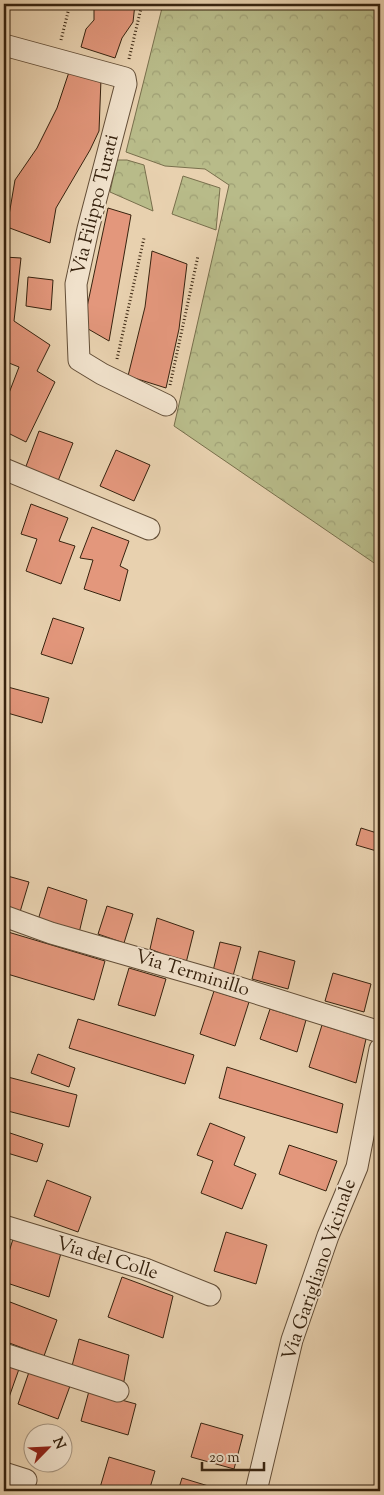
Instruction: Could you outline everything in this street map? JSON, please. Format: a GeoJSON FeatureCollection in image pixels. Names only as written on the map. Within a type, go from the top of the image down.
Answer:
{"type":"FeatureCollection","features":[{"type":"Feature","properties":{"kind":"street"},"geometry":{"type":"LineString","coordinates":[[4,45],[125,78]]}},
{"type":"Feature","properties":{"kind":"street","name":"Via Filippo Turati"},"geometry":{"type":"LineString","coordinates":[[125,78],[126,84],[88,229],[76,284],[79,360],[166,405]]}},
{"type":"Feature","properties":{"kind":"street"},"geometry":{"type":"LineString","coordinates":[[4,469],[149,529]]}},
{"type":"Feature","properties":{"kind":"street","name":"Via Terminillo"},"geometry":{"type":"LineString","coordinates":[[4,916],[51,933],[208,978],[380,1032]]}},
{"type":"Feature","properties":{"kind":"street","name":"Via Garigliano Vicinale"},"geometry":{"type":"LineString","coordinates":[[256,1491],[292,1340],[328,1236],[357,1167],[380,1049]]}},
{"type":"Feature","properties":{"kind":"street","name":"Via del Colle"},"geometry":{"type":"LineString","coordinates":[[4,1226],[145,1268],[210,1295]]}},
{"type":"Feature","properties":{"kind":"street"},"geometry":{"type":"LineString","coordinates":[[4,1354],[118,1391]]}},
{"type":"Feature","properties":{"kind":"street"},"geometry":{"type":"LineString","coordinates":[[4,1473],[26,1480]]}},
{"type":"Feature","properties":{"kind":"path"},"geometry":{"type":"LineString","coordinates":[[56,59],[70,4]]}},
{"type":"Feature","properties":{"kind":"path"},"geometry":{"type":"LineString","coordinates":[[125,78],[142,4]]}},
{"type":"Feature","properties":{"kind":"path"},"geometry":{"type":"LineString","coordinates":[[113,379],[144,238]]}},
{"type":"Feature","properties":{"kind":"path"},"geometry":{"type":"LineString","coordinates":[[166,405],[198,256]]}},
{"type":"Feature","properties":{"kind":"green space"},"geometry":{"type":"Polygon","coordinates":[[[163,4],[380,4],[380,567],[174,426],[229,185],[205,169],[165,166],[126,152],[163,4]]]}},
{"type":"Feature","properties":{"kind":"green space"},"geometry":{"type":"Polygon","coordinates":[[[117,160],[127,160],[144,165],[153,211],[110,192],[117,160]]]}},
{"type":"Feature","properties":{"kind":"green space"},"geometry":{"type":"Polygon","coordinates":[[[183,176],[220,188],[216,230],[172,214],[183,176]]]}},
{"type":"Feature","properties":{"kind":"building"},"geometry":{"type":"Polygon","coordinates":[[[94,4],[135,4],[133,22],[122,38],[115,58],[81,47],[86,29],[94,20],[94,4]]]}},
{"type":"Feature","properties":{"kind":"building"},"geometry":{"type":"Polygon","coordinates":[[[70,69],[101,79],[99,131],[56,208],[50,243],[7,227],[15,180],[37,148],[57,108],[70,69]]]}},
{"type":"Feature","properties":{"kind":"building"},"geometry":{"type":"Polygon","coordinates":[[[108,208],[131,215],[109,341],[83,326],[108,208]]]}},
{"type":"Feature","properties":{"kind":"building"},"geometry":{"type":"Polygon","coordinates":[[[152,251],[187,264],[179,329],[166,388],[128,376],[145,307],[152,251]]]}},
{"type":"Feature","properties":{"kind":"building"},"geometry":{"type":"Polygon","coordinates":[[[4,257],[21,258],[14,321],[50,345],[37,371],[55,382],[26,442],[4,431],[4,406],[19,367],[4,361],[4,257]]]}},
{"type":"Feature","properties":{"kind":"building"},"geometry":{"type":"Polygon","coordinates":[[[28,277],[53,280],[51,310],[26,306],[28,277]]]}},
{"type":"Feature","properties":{"kind":"building"},"geometry":{"type":"Polygon","coordinates":[[[39,431],[73,443],[58,481],[25,469],[39,431]]]}},
{"type":"Feature","properties":{"kind":"building"},"geometry":{"type":"Polygon","coordinates":[[[116,450],[150,465],[134,501],[100,486],[116,450]]]}},
{"type":"Feature","properties":{"kind":"building"},"geometry":{"type":"Polygon","coordinates":[[[31,504],[68,518],[59,541],[75,546],[61,584],[26,571],[37,539],[21,534],[31,504]]]}},
{"type":"Feature","properties":{"kind":"building"},"geometry":{"type":"Polygon","coordinates":[[[92,527],[129,541],[120,566],[128,570],[120,601],[84,589],[93,560],[80,558],[92,527]]]}},
{"type":"Feature","properties":{"kind":"building"},"geometry":{"type":"Polygon","coordinates":[[[53,618],[84,628],[72,664],[41,654],[53,618]]]}},
{"type":"Feature","properties":{"kind":"building"},"geometry":{"type":"Polygon","coordinates":[[[4,686],[49,698],[42,723],[4,712],[4,686]]]}},
{"type":"Feature","properties":{"kind":"building"},"geometry":{"type":"Polygon","coordinates":[[[361,828],[380,834],[380,852],[356,845],[361,828]]]}},
{"type":"Feature","properties":{"kind":"building"},"geometry":{"type":"Polygon","coordinates":[[[4,875],[29,882],[20,912],[4,907],[4,875]]]}},
{"type":"Feature","properties":{"kind":"building"},"geometry":{"type":"Polygon","coordinates":[[[48,887],[87,900],[79,933],[38,920],[48,887]]]}},
{"type":"Feature","properties":{"kind":"building"},"geometry":{"type":"Polygon","coordinates":[[[107,906],[133,914],[124,943],[98,934],[107,906]]]}},
{"type":"Feature","properties":{"kind":"building"},"geometry":{"type":"Polygon","coordinates":[[[157,918],[194,931],[186,963],[150,949],[157,918]]]}},
{"type":"Feature","properties":{"kind":"building"},"geometry":{"type":"Polygon","coordinates":[[[8,932],[105,961],[94,1000],[4,973],[4,946],[8,932]]]}},
{"type":"Feature","properties":{"kind":"building"},"geometry":{"type":"Polygon","coordinates":[[[220,942],[241,947],[233,976],[213,971],[220,942]]]}},
{"type":"Feature","properties":{"kind":"building"},"geometry":{"type":"Polygon","coordinates":[[[259,951],[295,961],[288,989],[252,979],[259,951]]]}},
{"type":"Feature","properties":{"kind":"building"},"geometry":{"type":"Polygon","coordinates":[[[129,968],[166,979],[155,1016],[118,1005],[129,968]]]}},
{"type":"Feature","properties":{"kind":"building"},"geometry":{"type":"Polygon","coordinates":[[[333,973],[371,984],[364,1012],[325,1001],[333,973]]]}},
{"type":"Feature","properties":{"kind":"building"},"geometry":{"type":"Polygon","coordinates":[[[214,991],[249,1002],[235,1046],[200,1034],[214,991]]]}},
{"type":"Feature","properties":{"kind":"building"},"geometry":{"type":"Polygon","coordinates":[[[270,1009],[306,1020],[297,1052],[260,1039],[270,1009]]]}},
{"type":"Feature","properties":{"kind":"building"},"geometry":{"type":"Polygon","coordinates":[[[78,1019],[194,1055],[185,1084],[69,1048],[78,1019]]]}},
{"type":"Feature","properties":{"kind":"building"},"geometry":{"type":"Polygon","coordinates":[[[322,1025],[366,1039],[356,1083],[309,1067],[322,1025]]]}},
{"type":"Feature","properties":{"kind":"building"},"geometry":{"type":"Polygon","coordinates":[[[38,1054],[75,1068],[69,1087],[31,1073],[38,1054]]]}},
{"type":"Feature","properties":{"kind":"building"},"geometry":{"type":"Polygon","coordinates":[[[227,1067],[343,1104],[337,1133],[219,1098],[227,1067]]]}},
{"type":"Feature","properties":{"kind":"building"},"geometry":{"type":"Polygon","coordinates":[[[4,1076],[77,1095],[69,1127],[4,1110],[4,1076]]]}},
{"type":"Feature","properties":{"kind":"building"},"geometry":{"type":"Polygon","coordinates":[[[210,1123],[245,1137],[234,1165],[256,1174],[242,1209],[201,1193],[213,1161],[197,1155],[210,1123]]]}},
{"type":"Feature","properties":{"kind":"building"},"geometry":{"type":"Polygon","coordinates":[[[4,1131],[43,1144],[37,1162],[4,1152],[4,1131]]]}},
{"type":"Feature","properties":{"kind":"building"},"geometry":{"type":"Polygon","coordinates":[[[289,1145],[337,1161],[326,1191],[279,1174],[289,1145]]]}},
{"type":"Feature","properties":{"kind":"building"},"geometry":{"type":"Polygon","coordinates":[[[47,1180],[91,1197],[78,1232],[34,1216],[47,1180]]]}},
{"type":"Feature","properties":{"kind":"building"},"geometry":{"type":"Polygon","coordinates":[[[226,1232],[267,1245],[256,1284],[214,1271],[226,1232]]]}},
{"type":"Feature","properties":{"kind":"building"},"geometry":{"type":"Polygon","coordinates":[[[13,1239],[61,1253],[49,1297],[4,1282],[4,1268],[13,1239]]]}},
{"type":"Feature","properties":{"kind":"building"},"geometry":{"type":"Polygon","coordinates":[[[122,1277],[173,1296],[163,1338],[108,1317],[122,1277]]]}},
{"type":"Feature","properties":{"kind":"building"},"geometry":{"type":"Polygon","coordinates":[[[10,1302],[57,1320],[44,1356],[4,1341],[4,1319],[10,1302]]]}},
{"type":"Feature","properties":{"kind":"building"},"geometry":{"type":"Polygon","coordinates":[[[79,1339],[129,1355],[123,1386],[72,1366],[79,1339]]]}},
{"type":"Feature","properties":{"kind":"building"},"geometry":{"type":"Polygon","coordinates":[[[4,1363],[19,1369],[7,1403],[4,1402],[4,1363]]]}},
{"type":"Feature","properties":{"kind":"building"},"geometry":{"type":"Polygon","coordinates":[[[29,1372],[70,1386],[58,1419],[18,1404],[29,1372]]]}},
{"type":"Feature","properties":{"kind":"building"},"geometry":{"type":"Polygon","coordinates":[[[89,1391],[136,1404],[128,1435],[81,1421],[89,1391]]]}},
{"type":"Feature","properties":{"kind":"building"},"geometry":{"type":"Polygon","coordinates":[[[201,1423],[243,1435],[234,1469],[191,1457],[201,1423]]]}},
{"type":"Feature","properties":{"kind":"building"},"geometry":{"type":"Polygon","coordinates":[[[109,1457],[155,1471],[149,1491],[99,1491],[109,1457]]]}},
{"type":"Feature","properties":{"kind":"building"},"geometry":{"type":"Polygon","coordinates":[[[182,1478],[225,1491],[178,1491],[182,1478]]]}}]}
